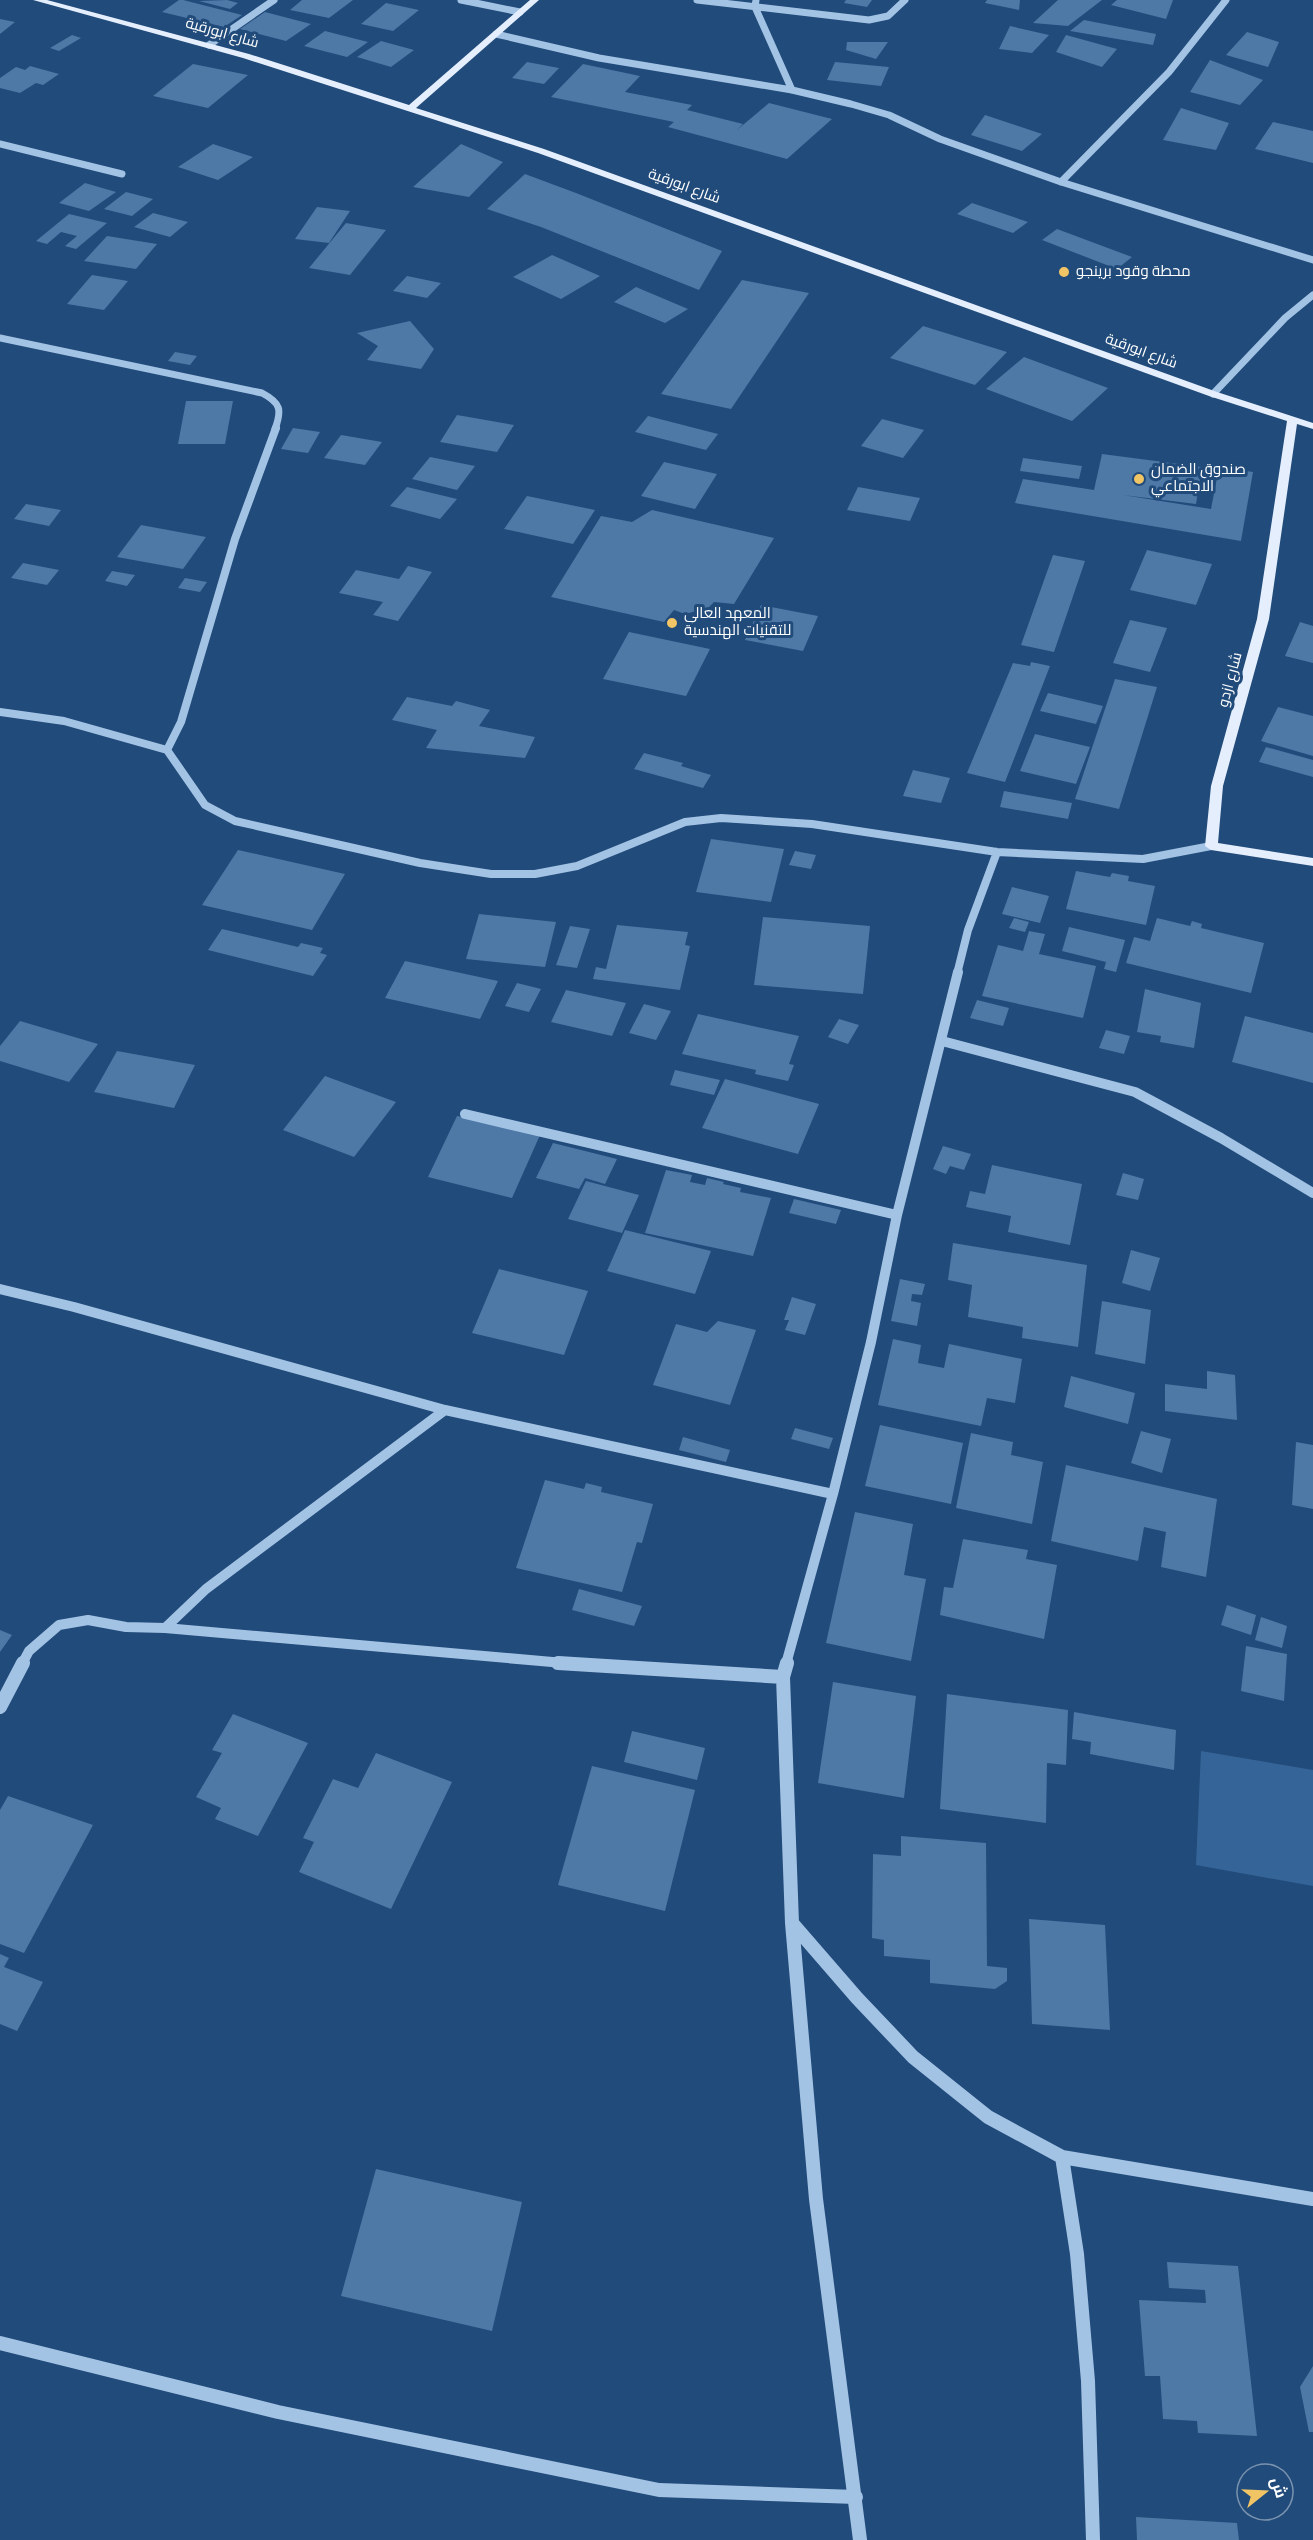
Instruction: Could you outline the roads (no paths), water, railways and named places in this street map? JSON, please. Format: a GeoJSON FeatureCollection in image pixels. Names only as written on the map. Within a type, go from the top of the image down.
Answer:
{"type":"FeatureCollection","features":[{"type":"Feature","properties":{"kind":"main road","name":"شارع ابورقية"},"geometry":{"type":"LineString","coordinates":[[37,0],[208,45],[541,152],[1213,394],[1313,426]]}},
{"type":"Feature","properties":{"kind":"main road"},"geometry":{"type":"LineString","coordinates":[[410,109],[535,0]]}},
{"type":"Feature","properties":{"kind":"main road","name":"شارع ازدو"},"geometry":{"type":"LineString","coordinates":[[1211,846],[1217,786],[1263,619],[1292,420]]}},
{"type":"Feature","properties":{"kind":"main road"},"geometry":{"type":"LineString","coordinates":[[1211,846],[1313,862]]}},
{"type":"Feature","properties":{"kind":"street"},"geometry":{"type":"LineString","coordinates":[[208,45],[274,0]]}},
{"type":"Feature","properties":{"kind":"street"},"geometry":{"type":"LineString","coordinates":[[461,0],[520,12]]}},
{"type":"Feature","properties":{"kind":"street"},"geometry":{"type":"LineString","coordinates":[[698,0],[755,4],[879,20],[893,12],[906,0]]}},
{"type":"Feature","properties":{"kind":"street"},"geometry":{"type":"LineString","coordinates":[[1061,182],[1169,72],[1226,0]]}},
{"type":"Feature","properties":{"kind":"street"},"geometry":{"type":"LineString","coordinates":[[755,4],[792,90]]}},
{"type":"Feature","properties":{"kind":"street"},"geometry":{"type":"LineString","coordinates":[[496,34],[599,58],[792,90],[889,115],[940,139],[1061,182],[1313,260]]}},
{"type":"Feature","properties":{"kind":"street"},"geometry":{"type":"LineString","coordinates":[[0,144],[122,174]]}},
{"type":"Feature","properties":{"kind":"street"},"geometry":{"type":"LineString","coordinates":[[1213,394],[1285,318],[1313,295]]}},
{"type":"Feature","properties":{"kind":"street"},"geometry":{"type":"LineString","coordinates":[[0,338],[262,393],[274,399],[280,406],[280,416],[235,539],[180,722],[166,750]]}},
{"type":"Feature","properties":{"kind":"street"},"geometry":{"type":"LineString","coordinates":[[0,712],[30,714],[82,724],[166,750],[205,805],[235,821],[420,863],[491,874],[535,874],[577,866],[685,822],[721,818],[812,824],[997,852],[1143,859],[1211,846]]}},
{"type":"Feature","properties":{"kind":"street"},"geometry":{"type":"LineString","coordinates":[[860,2540],[816,2199],[792,1923],[783,1677],[833,1494],[871,1342],[897,1215],[968,930],[997,852]]}},
{"type":"Feature","properties":{"kind":"street"},"geometry":{"type":"LineString","coordinates":[[942,1041],[1135,1092],[1221,1138],[1313,1193]]}},
{"type":"Feature","properties":{"kind":"street"},"geometry":{"type":"LineString","coordinates":[[465,1114],[897,1215]]}},
{"type":"Feature","properties":{"kind":"street"},"geometry":{"type":"LineString","coordinates":[[0,1289],[74,1307],[446,1410],[833,1494]]}},
{"type":"Feature","properties":{"kind":"street"},"geometry":{"type":"LineString","coordinates":[[165,1628],[206,1589],[446,1410]]}},
{"type":"Feature","properties":{"kind":"street"},"geometry":{"type":"LineString","coordinates":[[0,1707],[30,1651],[59,1625],[88,1620],[126,1627],[165,1628],[606,1667],[783,1677]]}},
{"type":"Feature","properties":{"kind":"street"},"geometry":{"type":"LineString","coordinates":[[792,1923],[857,1998],[914,2057],[988,2117],[1062,2157],[1313,2199]]}},
{"type":"Feature","properties":{"kind":"street"},"geometry":{"type":"LineString","coordinates":[[1062,2157],[1077,2254],[1087,2369],[1093,2540]]}},
{"type":"Feature","properties":{"kind":"street"},"geometry":{"type":"LineString","coordinates":[[0,2343],[278,2412],[659,2490],[856,2497]]}},
{"type":"Feature","properties":{"kind":"place","name":"محطة وقود برينجو"},"geometry":{"type":"Point","coordinates":[1064,272]}},
{"type":"Feature","properties":{"kind":"place","name":"صندوق الضمان الاجتماعي"},"geometry":{"type":"Point","coordinates":[1139,479]}},
{"type":"Feature","properties":{"kind":"place","name":"المعهد العالي للتقنيات الهندسية"},"geometry":{"type":"Point","coordinates":[672,623]}}]}
